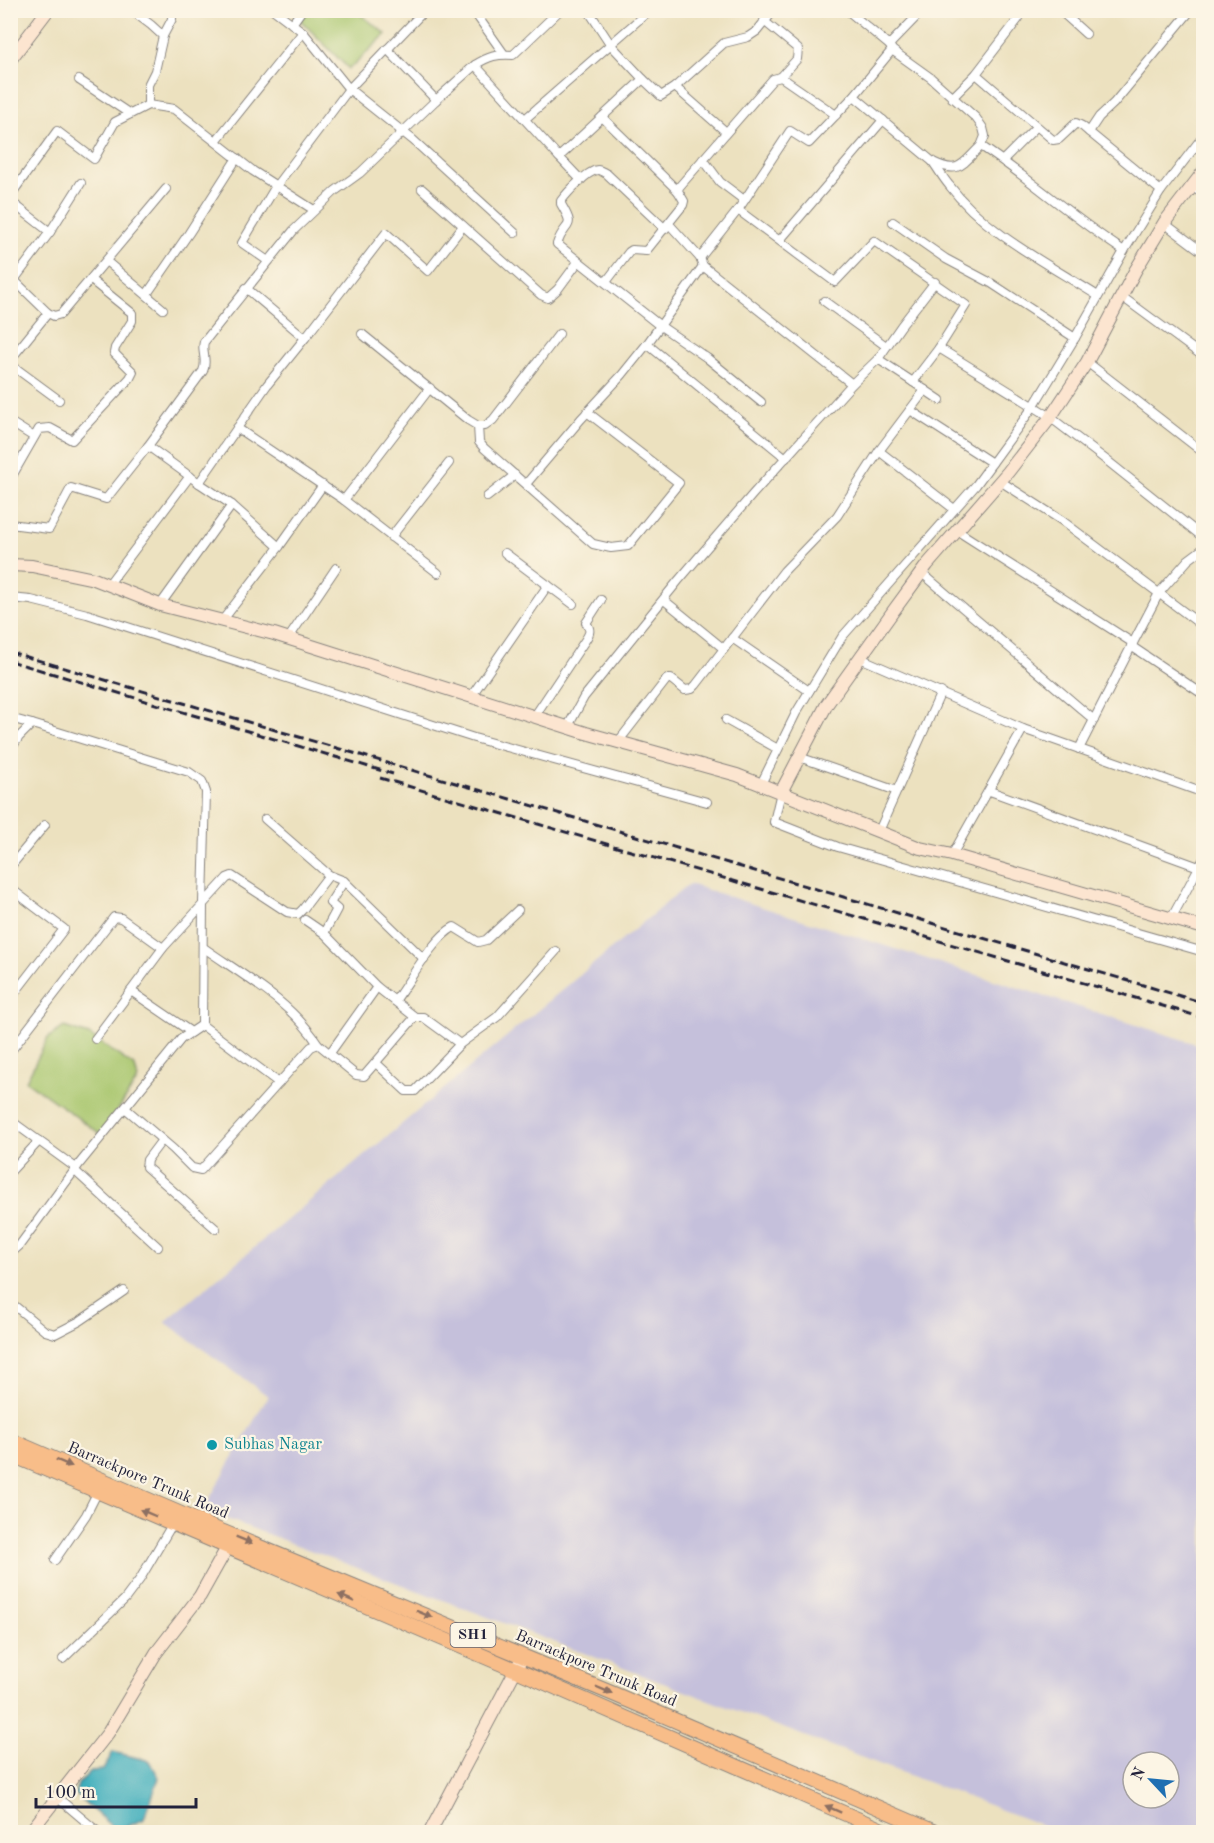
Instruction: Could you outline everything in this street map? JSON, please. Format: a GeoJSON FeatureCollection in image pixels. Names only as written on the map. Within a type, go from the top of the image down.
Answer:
{"type":"FeatureCollection","features":[{"type":"Feature","properties":{"kind":"main road","name":"Barrackpore Trunk Road"},"geometry":{"type":"LineString","coordinates":[[10,1440],[935,1833]]}},
{"type":"Feature","properties":{"kind":"main road","name":"Barrackpore Trunk Road"},"geometry":{"type":"LineString","coordinates":[[10,1454],[516,1670],[887,1833]]}},
{"type":"Feature","properties":{"kind":"street"},"geometry":{"type":"LineString","coordinates":[[131,10],[162,36]]}},
{"type":"Feature","properties":{"kind":"street"},"geometry":{"type":"LineString","coordinates":[[148,105],[148,85],[155,71],[162,36],[172,19],[172,10]]}},
{"type":"Feature","properties":{"kind":"street"},"geometry":{"type":"LineString","coordinates":[[274,10],[303,32],[349,89],[403,132],[514,233]]}},
{"type":"Feature","properties":{"kind":"street"},"geometry":{"type":"LineString","coordinates":[[292,24],[302,10]]}},
{"type":"Feature","properties":{"kind":"street"},"geometry":{"type":"LineString","coordinates":[[268,261],[242,243],[276,186],[349,89],[425,10]]}},
{"type":"Feature","properties":{"kind":"street"},"geometry":{"type":"LineString","coordinates":[[473,10],[504,54]]}},
{"type":"Feature","properties":{"kind":"street"},"geometry":{"type":"LineString","coordinates":[[10,524],[50,529],[71,488],[106,499],[203,370],[206,360],[204,342],[294,230],[335,190],[360,173],[436,99],[476,65],[487,57],[513,55],[560,10]]}},
{"type":"Feature","properties":{"kind":"street"},"geometry":{"type":"LineString","coordinates":[[588,10],[611,45],[661,96],[675,87],[712,51],[724,43],[748,37],[757,31],[774,10]]}},
{"type":"Feature","properties":{"kind":"street"},"geometry":{"type":"LineString","coordinates":[[525,119],[650,10]]}},
{"type":"Feature","properties":{"kind":"street"},"geometry":{"type":"LineString","coordinates":[[847,10],[890,48],[931,78],[976,118],[983,129],[985,136],[981,146],[959,167],[954,169],[933,162]]}},
{"type":"Feature","properties":{"kind":"street"},"geometry":{"type":"LineString","coordinates":[[526,484],[647,344],[790,131],[809,143],[854,96],[890,48],[923,10]]}},
{"type":"Feature","properties":{"kind":"street"},"geometry":{"type":"LineString","coordinates":[[1063,10],[1065,15],[1086,34]]}},
{"type":"Feature","properties":{"kind":"street"},"geometry":{"type":"LineString","coordinates":[[1089,132],[1099,117],[1114,103],[1191,10]]}},
{"type":"Feature","properties":{"kind":"street"},"geometry":{"type":"LineString","coordinates":[[10,60],[46,11]]}},
{"type":"Feature","properties":{"kind":"street"},"geometry":{"type":"LineString","coordinates":[[952,98],[976,74],[1019,18]]}},
{"type":"Feature","properties":{"kind":"street"},"geometry":{"type":"LineString","coordinates":[[678,191],[685,179],[773,79],[781,77],[799,55],[798,49],[764,21]]}},
{"type":"Feature","properties":{"kind":"street"},"geometry":{"type":"LineString","coordinates":[[216,141],[303,32]]}},
{"type":"Feature","properties":{"kind":"street"},"geometry":{"type":"LineString","coordinates":[[387,49],[436,99]]}},
{"type":"Feature","properties":{"kind":"street"},"geometry":{"type":"LineString","coordinates":[[476,65],[581,180]]}},
{"type":"Feature","properties":{"kind":"street"},"geometry":{"type":"LineString","coordinates":[[976,74],[1048,137],[1056,141],[1076,123],[1083,126],[1161,191]]}},
{"type":"Feature","properties":{"kind":"street"},"geometry":{"type":"LineString","coordinates":[[781,77],[836,115]]}},
{"type":"Feature","properties":{"kind":"street"},"geometry":{"type":"LineString","coordinates":[[559,157],[643,79]]}},
{"type":"Feature","properties":{"kind":"street"},"geometry":{"type":"LineString","coordinates":[[79,80],[130,114]]}},
{"type":"Feature","properties":{"kind":"street"},"geometry":{"type":"LineString","coordinates":[[675,87],[726,132]]}},
{"type":"Feature","properties":{"kind":"street"},"geometry":{"type":"LineString","coordinates":[[854,96],[933,162],[971,210],[996,231],[1098,296]]}},
{"type":"Feature","properties":{"kind":"street"},"geometry":{"type":"LineString","coordinates":[[10,196],[57,131],[94,159],[116,122],[148,105],[174,109],[253,171],[314,210]]}},
{"type":"Feature","properties":{"kind":"street"},"geometry":{"type":"LineString","coordinates":[[602,117],[678,191],[684,201],[683,206],[646,251],[632,250],[625,255],[606,282]]}},
{"type":"Feature","properties":{"kind":"street"},"geometry":{"type":"LineString","coordinates":[[780,240],[883,120]]}},
{"type":"Feature","properties":{"kind":"street"},"geometry":{"type":"LineString","coordinates":[[1003,160],[1036,127]]}},
{"type":"Feature","properties":{"kind":"street"},"geometry":{"type":"LineString","coordinates":[[761,784],[809,691],[842,637],[976,486],[1035,408],[1124,251],[1161,191],[1203,135]]}},
{"type":"Feature","properties":{"kind":"street"},"geometry":{"type":"LineString","coordinates":[[981,146],[1003,160],[1096,234],[1124,251]]}},
{"type":"Feature","properties":{"kind":"street"},"geometry":{"type":"LineString","coordinates":[[147,294],[237,158]]}},
{"type":"Feature","properties":{"kind":"street"},"geometry":{"type":"LineString","coordinates":[[703,159],[720,182],[744,200]]}},
{"type":"Feature","properties":{"kind":"street"},"geometry":{"type":"LineString","coordinates":[[761,402],[557,244],[569,222],[569,216],[561,201],[581,180],[595,170],[607,174],[667,227],[702,262],[852,384]]}},
{"type":"Feature","properties":{"kind":"street"},"geometry":{"type":"LineString","coordinates":[[1203,171],[1164,223],[1121,296],[1087,362],[1000,481],[956,530],[922,573],[827,704],[781,792],[774,822],[838,847],[1203,952]]}},
{"type":"Feature","properties":{"kind":"street"},"geometry":{"type":"LineString","coordinates":[[81,183],[50,232],[12,282],[54,316],[61,314],[166,189]]}},
{"type":"Feature","properties":{"kind":"street"},"geometry":{"type":"LineString","coordinates":[[1192,186],[1203,195]]}},
{"type":"Feature","properties":{"kind":"street"},"geometry":{"type":"LineString","coordinates":[[422,189],[541,295],[548,298],[558,289],[578,261]]}},
{"type":"Feature","properties":{"kind":"street"},"geometry":{"type":"LineString","coordinates":[[10,201],[50,232]]}},
{"type":"Feature","properties":{"kind":"street"},"geometry":{"type":"LineString","coordinates":[[738,210],[835,282],[874,242],[966,305],[939,348],[913,382]]}},
{"type":"Feature","properties":{"kind":"street"},"geometry":{"type":"LineString","coordinates":[[893,222],[946,259],[991,283],[1075,338]]}},
{"type":"Feature","properties":{"kind":"street"},"geometry":{"type":"LineString","coordinates":[[1164,223],[1203,253]]}},
{"type":"Feature","properties":{"kind":"street"},"geometry":{"type":"LineString","coordinates":[[199,483],[267,385],[386,233],[428,271],[463,226]]}},
{"type":"Feature","properties":{"kind":"street"},"geometry":{"type":"LineString","coordinates":[[106,261],[163,309]]}},
{"type":"Feature","properties":{"kind":"street"},"geometry":{"type":"LineString","coordinates":[[11,477],[39,429],[50,428],[72,440],[133,372],[114,353],[114,348],[132,321],[132,313],[91,279]]}},
{"type":"Feature","properties":{"kind":"street"},"geometry":{"type":"LineString","coordinates":[[567,728],[584,697],[708,546],[852,384],[878,359],[935,282]]}},
{"type":"Feature","properties":{"kind":"street"},"geometry":{"type":"LineString","coordinates":[[246,288],[305,338]]}},
{"type":"Feature","properties":{"kind":"street"},"geometry":{"type":"LineString","coordinates":[[1121,296],[1203,357]]}},
{"type":"Feature","properties":{"kind":"street"},"geometry":{"type":"LineString","coordinates":[[824,301],[886,346]]}},
{"type":"Feature","properties":{"kind":"street"},"geometry":{"type":"LineString","coordinates":[[10,360],[48,313]]}},
{"type":"Feature","properties":{"kind":"street"},"geometry":{"type":"LineString","coordinates":[[362,334],[456,411],[478,426],[485,426],[494,420],[559,334]]}},
{"type":"Feature","properties":{"kind":"street"},"geometry":{"type":"LineString","coordinates":[[647,344],[786,458]]}},
{"type":"Feature","properties":{"kind":"street"},"geometry":{"type":"LineString","coordinates":[[939,348],[1048,416],[1203,538]]}},
{"type":"Feature","properties":{"kind":"street"},"geometry":{"type":"LineString","coordinates":[[878,359],[940,400]]}},
{"type":"Feature","properties":{"kind":"street"},"geometry":{"type":"LineString","coordinates":[[1087,362],[1203,453]]}},
{"type":"Feature","properties":{"kind":"street"},"geometry":{"type":"LineString","coordinates":[[10,364],[59,400]]}},
{"type":"Feature","properties":{"kind":"street"},"geometry":{"type":"LineString","coordinates":[[344,500],[430,388]]}},
{"type":"Feature","properties":{"kind":"street"},"geometry":{"type":"LineString","coordinates":[[618,742],[667,680],[671,679],[685,690],[692,689],[784,571],[837,516],[879,451],[925,390]]}},
{"type":"Feature","properties":{"kind":"street"},"geometry":{"type":"LineString","coordinates":[[910,410],[992,463]]}},
{"type":"Feature","properties":{"kind":"street"},"geometry":{"type":"LineString","coordinates":[[478,426],[479,442],[593,544],[611,548],[628,546],[679,483],[587,412]]}},
{"type":"Feature","properties":{"kind":"street"},"geometry":{"type":"LineString","coordinates":[[10,423],[34,437]]}},
{"type":"Feature","properties":{"kind":"street"},"geometry":{"type":"LineString","coordinates":[[237,429],[344,500],[438,573]]}},
{"type":"Feature","properties":{"kind":"street"},"geometry":{"type":"LineString","coordinates":[[148,446],[232,505],[279,547]]}},
{"type":"Feature","properties":{"kind":"street"},"geometry":{"type":"LineString","coordinates":[[879,451],[954,509]]}},
{"type":"Feature","properties":{"kind":"street"},"geometry":{"type":"LineString","coordinates":[[391,537],[449,463]]}},
{"type":"Feature","properties":{"kind":"street"},"geometry":{"type":"LineString","coordinates":[[487,497],[515,475]]}},
{"type":"Feature","properties":{"kind":"street"},"geometry":{"type":"LineString","coordinates":[[108,585],[190,476]]}},
{"type":"Feature","properties":{"kind":"street"},"geometry":{"type":"LineString","coordinates":[[1000,481],[1061,520],[1203,627]]}},
{"type":"Feature","properties":{"kind":"street"},"geometry":{"type":"LineString","coordinates":[[222,621],[323,485]]}},
{"type":"Feature","properties":{"kind":"street"},"geometry":{"type":"LineString","coordinates":[[160,605],[232,505]]}},
{"type":"Feature","properties":{"kind":"street"},"geometry":{"type":"LineString","coordinates":[[956,530],[1132,645],[1203,695]]}},
{"type":"Feature","properties":{"kind":"street"},"geometry":{"type":"LineString","coordinates":[[1079,749],[1159,593],[1188,560],[1203,548]]}},
{"type":"Feature","properties":{"kind":"street"},"geometry":{"type":"LineString","coordinates":[[505,553],[573,604]]}},
{"type":"Feature","properties":{"kind":"street"},"geometry":{"type":"LineString","coordinates":[[10,565],[43,568],[94,579],[160,605],[288,639],[567,728],[737,775],[920,848],[952,855],[1203,928]]}},
{"type":"Feature","properties":{"kind":"street"},"geometry":{"type":"LineString","coordinates":[[288,639],[336,568]]}},
{"type":"Feature","properties":{"kind":"street"},"geometry":{"type":"LineString","coordinates":[[922,573],[1094,720]]}},
{"type":"Feature","properties":{"kind":"street"},"geometry":{"type":"LineString","coordinates":[[470,698],[548,585]]}},
{"type":"Feature","properties":{"kind":"street"},"geometry":{"type":"LineString","coordinates":[[10,598],[32,600],[87,614],[474,738],[707,802]]}},
{"type":"Feature","properties":{"kind":"street"},"geometry":{"type":"LineString","coordinates":[[534,717],[590,633],[586,623],[587,618],[601,600]]}},
{"type":"Feature","properties":{"kind":"street"},"geometry":{"type":"LineString","coordinates":[[664,600],[724,649]]}},
{"type":"Feature","properties":{"kind":"street"},"geometry":{"type":"LineString","coordinates":[[732,638],[809,691]]}},
{"type":"Feature","properties":{"kind":"street"},"geometry":{"type":"LineString","coordinates":[[860,658],[1023,729],[1203,793]]}},
{"type":"Feature","properties":{"kind":"street"},"geometry":{"type":"LineString","coordinates":[[879,831],[941,692]]}},
{"type":"Feature","properties":{"kind":"street"},"geometry":{"type":"LineString","coordinates":[[10,718],[189,772],[202,781],[206,792],[202,903],[204,948],[202,1025]]}},
{"type":"Feature","properties":{"kind":"street"},"geometry":{"type":"LineString","coordinates":[[726,720],[778,749]]}},
{"type":"Feature","properties":{"kind":"street"},"geometry":{"type":"LineString","coordinates":[[10,750],[32,724]]}},
{"type":"Feature","properties":{"kind":"street"},"geometry":{"type":"LineString","coordinates":[[952,855],[1023,729]]}},
{"type":"Feature","properties":{"kind":"street"},"geometry":{"type":"LineString","coordinates":[[798,757],[897,791]]}},
{"type":"Feature","properties":{"kind":"street"},"geometry":{"type":"LineString","coordinates":[[990,791],[1201,863],[1171,919]]}},
{"type":"Feature","properties":{"kind":"street"},"geometry":{"type":"LineString","coordinates":[[265,819],[329,875],[344,881],[424,959]]}},
{"type":"Feature","properties":{"kind":"street"},"geometry":{"type":"LineString","coordinates":[[10,867],[45,825]]}},
{"type":"Feature","properties":{"kind":"street"},"geometry":{"type":"LineString","coordinates":[[95,1039],[163,948],[227,878],[232,876],[287,912],[298,914],[329,875]]}},
{"type":"Feature","properties":{"kind":"street"},"geometry":{"type":"LineString","coordinates":[[324,933],[337,909],[330,903],[344,881]]}},
{"type":"Feature","properties":{"kind":"street"},"geometry":{"type":"LineString","coordinates":[[10,888],[64,929],[10,999]]}},
{"type":"Feature","properties":{"kind":"street"},"geometry":{"type":"LineString","coordinates":[[395,1001],[447,930],[454,927],[478,942],[486,940],[518,910]]}},
{"type":"Feature","properties":{"kind":"street"},"geometry":{"type":"LineString","coordinates":[[10,1052],[114,917],[122,918],[163,948]]}},
{"type":"Feature","properties":{"kind":"street"},"geometry":{"type":"LineString","coordinates":[[305,920],[324,933],[376,987],[415,1017],[423,1017],[460,1044]]}},
{"type":"Feature","properties":{"kind":"street"},"geometry":{"type":"LineString","coordinates":[[204,948],[286,1007],[308,1028],[318,1044],[356,1075],[364,1076],[415,1017]]}},
{"type":"Feature","properties":{"kind":"street"},"geometry":{"type":"LineString","coordinates":[[376,1064],[401,1088],[409,1092],[415,1091],[460,1044],[497,1017],[556,951]]}},
{"type":"Feature","properties":{"kind":"street"},"geometry":{"type":"LineString","coordinates":[[330,1053],[376,987]]}},
{"type":"Feature","properties":{"kind":"street"},"geometry":{"type":"LineString","coordinates":[[131,991],[191,1032]]}},
{"type":"Feature","properties":{"kind":"street"},"geometry":{"type":"LineString","coordinates":[[10,1254],[19,1246],[75,1169],[181,1039],[202,1025]]}},
{"type":"Feature","properties":{"kind":"street"},"geometry":{"type":"LineString","coordinates":[[202,1025],[279,1083]]}},
{"type":"Feature","properties":{"kind":"street"},"geometry":{"type":"LineString","coordinates":[[125,1108],[192,1168],[201,1170],[311,1047],[318,1044]]}},
{"type":"Feature","properties":{"kind":"street"},"geometry":{"type":"LineString","coordinates":[[10,1120],[75,1169],[158,1246]]}},
{"type":"Feature","properties":{"kind":"street"},"geometry":{"type":"LineString","coordinates":[[162,1140],[147,1160],[146,1167],[216,1229]]}},
{"type":"Feature","properties":{"kind":"street"},"geometry":{"type":"LineString","coordinates":[[10,1172],[39,1141]]}},
{"type":"Feature","properties":{"kind":"street"},"geometry":{"type":"LineString","coordinates":[[10,1302],[45,1331],[55,1334],[80,1321],[124,1292]]}},
{"type":"Feature","properties":{"kind":"street"},"geometry":{"type":"LineString","coordinates":[[55,1560],[86,1515],[98,1491]]}},
{"type":"Feature","properties":{"kind":"street"},"geometry":{"type":"LineString","coordinates":[[63,1659],[125,1599],[173,1523]]}},
{"type":"Feature","properties":{"kind":"street"},"geometry":{"type":"LineString","coordinates":[[30,1833],[108,1733],[156,1653],[200,1596],[228,1546]]}},
{"type":"Feature","properties":{"kind":"street"},"geometry":{"type":"LineString","coordinates":[[430,1833],[523,1656]]}},
{"type":"Feature","properties":{"kind":"street"},"geometry":{"type":"LineString","coordinates":[[58,1798],[98,1833]]}},
{"type":"Feature","properties":{"kind":"shaded area"},"geometry":{"type":"Polygon","coordinates":[[[689,884],[1203,1046],[1203,1832],[1060,1832],[203,1510],[268,1396],[165,1322],[689,884]]]}},
{"type":"Feature","properties":{"kind":"green space"},"geometry":{"type":"Polygon","coordinates":[[[304,11],[356,11],[386,34],[349,69],[299,19],[304,11]]]}},
{"type":"Feature","properties":{"kind":"green space"},"geometry":{"type":"Polygon","coordinates":[[[64,1027],[89,1035],[135,1067],[138,1079],[102,1135],[26,1081],[48,1038],[64,1027]]]}},
{"type":"Feature","properties":{"kind":"water"},"geometry":{"type":"Polygon","coordinates":[[[113,1752],[150,1761],[159,1778],[144,1819],[117,1831],[75,1794],[78,1784],[91,1771],[103,1770],[113,1752]]]}},
{"type":"Feature","properties":{"kind":"railway"},"geometry":{"type":"LineString","coordinates":[[10,652],[1204,1003]]}},
{"type":"Feature","properties":{"kind":"railway"},"geometry":{"type":"LineString","coordinates":[[10,661],[393,774]]}},
{"type":"Feature","properties":{"kind":"railway"},"geometry":{"type":"LineString","coordinates":[[380,778],[1204,1018]]}},
{"type":"Feature","properties":{"kind":"place","name":"Subhas Nagar"},"geometry":{"type":"Point","coordinates":[212,1445]}}]}
